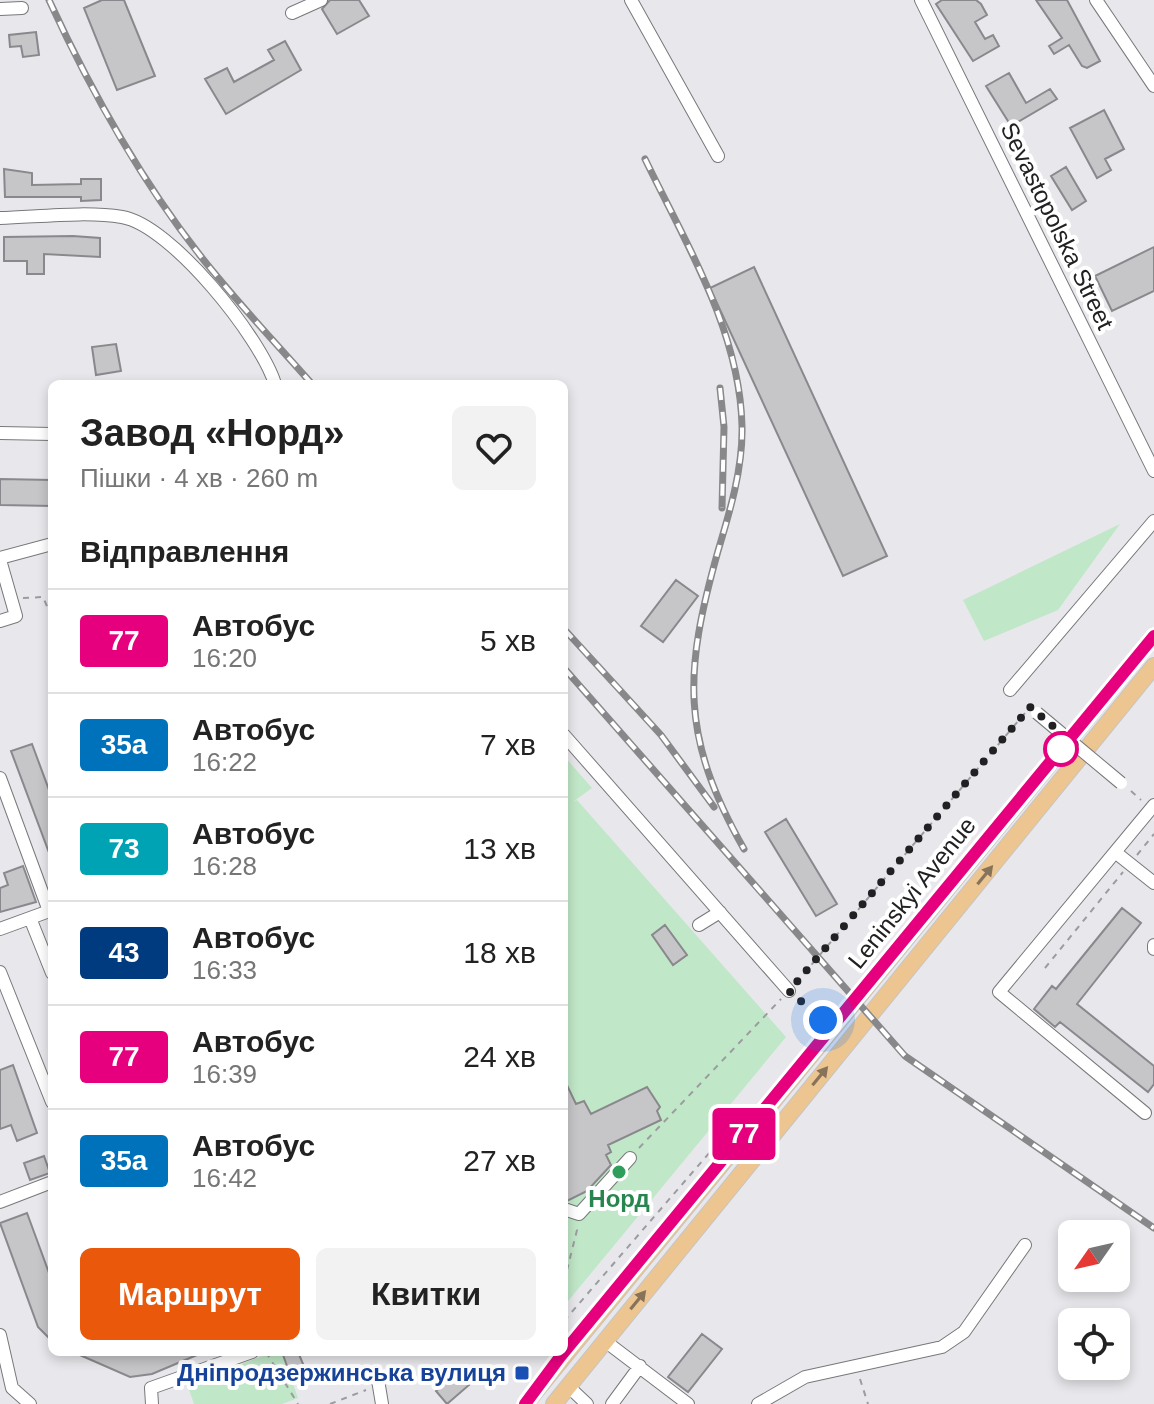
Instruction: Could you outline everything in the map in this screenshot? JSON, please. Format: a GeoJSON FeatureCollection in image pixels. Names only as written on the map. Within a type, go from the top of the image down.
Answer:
{"type":"FeatureCollection","features":[{"type":"Feature","properties":{"kind":"main road","name":"Leninskyi Avenue"},"geometry":{"type":"LineString","coordinates":[[568,1345],[1154,636]]}},
{"type":"Feature","properties":{"kind":"main road","name":"Leninskyi Avenue"},"geometry":{"type":"LineString","coordinates":[[554,1404],[1154,666]]}},
{"type":"Feature","properties":{"kind":"main road","name":"Leninskyi Avenue"},"geometry":{"type":"LineString","coordinates":[[525,1404],[559,1356]]}},
{"type":"Feature","properties":{"kind":"main road"},"geometry":{"type":"LineString","coordinates":[[566,1356],[585,1367]]}},
{"type":"Feature","properties":{"kind":"street"},"geometry":{"type":"LineString","coordinates":[[292,13],[321,0]]}},
{"type":"Feature","properties":{"kind":"street"},"geometry":{"type":"LineString","coordinates":[[631,0],[718,156]]}},
{"type":"Feature","properties":{"kind":"street","name":"Sevastopolska Street"},"geometry":{"type":"LineString","coordinates":[[921,0],[1154,471]]}},
{"type":"Feature","properties":{"kind":"street"},"geometry":{"type":"LineString","coordinates":[[1096,0],[1154,86]]}},
{"type":"Feature","properties":{"kind":"street"},"geometry":{"type":"LineString","coordinates":[[0,9],[22,8]]}},
{"type":"Feature","properties":{"kind":"street"},"geometry":{"type":"LineString","coordinates":[[0,218],[121,216],[145,223],[196,271],[241,321],[274,380]]}},
{"type":"Feature","properties":{"kind":"street"},"geometry":{"type":"LineString","coordinates":[[0,433],[48,434]]}},
{"type":"Feature","properties":{"kind":"street"},"geometry":{"type":"LineString","coordinates":[[1010,690],[1154,521]]}},
{"type":"Feature","properties":{"kind":"street"},"geometry":{"type":"LineString","coordinates":[[0,621],[16,616],[0,559],[48,545]]}},
{"type":"Feature","properties":{"kind":"street"},"geometry":{"type":"LineString","coordinates":[[1037,713],[1121,783]]}},
{"type":"Feature","properties":{"kind":"street"},"geometry":{"type":"LineString","coordinates":[[568,740],[789,991]]}},
{"type":"Feature","properties":{"kind":"street"},"geometry":{"type":"LineString","coordinates":[[0,778],[48,902]]}},
{"type":"Feature","properties":{"kind":"street"},"geometry":{"type":"LineString","coordinates":[[1145,1113],[999,992],[1153,807]]}},
{"type":"Feature","properties":{"kind":"street"},"geometry":{"type":"LineString","coordinates":[[1115,852],[1154,883]]}},
{"type":"Feature","properties":{"kind":"street"},"geometry":{"type":"LineString","coordinates":[[0,929],[48,911]]}},
{"type":"Feature","properties":{"kind":"street"},"geometry":{"type":"LineString","coordinates":[[699,925],[720,912]]}},
{"type":"Feature","properties":{"kind":"street"},"geometry":{"type":"LineString","coordinates":[[30,918],[48,963]]}},
{"type":"Feature","properties":{"kind":"street"},"geometry":{"type":"LineString","coordinates":[[0,972],[48,1092]]}},
{"type":"Feature","properties":{"kind":"street"},"geometry":{"type":"LineString","coordinates":[[568,1211],[579,1214],[630,1158]]}},
{"type":"Feature","properties":{"kind":"street"},"geometry":{"type":"LineString","coordinates":[[0,1202],[48,1184]]}},
{"type":"Feature","properties":{"kind":"street"},"geometry":{"type":"LineString","coordinates":[[758,1404],[792,1382],[855,1365],[936,1349],[953,1339],[964,1332],[1025,1245]]}},
{"type":"Feature","properties":{"kind":"street"},"geometry":{"type":"LineString","coordinates":[[0,1335],[12,1388],[30,1404]]}},
{"type":"Feature","properties":{"kind":"street"},"geometry":{"type":"LineString","coordinates":[[605,1341],[688,1404]]}},
{"type":"Feature","properties":{"kind":"street"},"geometry":{"type":"LineString","coordinates":[[152,1404],[151,1388],[241,1356]]}},
{"type":"Feature","properties":{"kind":"street"},"geometry":{"type":"LineString","coordinates":[[612,1404],[640,1366]]}},
{"type":"Feature","properties":{"kind":"street"},"geometry":{"type":"LineString","coordinates":[[378,1379],[382,1404]]}},
{"type":"Feature","properties":{"kind":"street"},"geometry":{"type":"LineString","coordinates":[[570,1388],[587,1404]]}},
{"type":"Feature","properties":{"kind":"path"},"geometry":{"type":"LineString","coordinates":[[11,599],[43,597],[48,609]]}},
{"type":"Feature","properties":{"kind":"path"},"geometry":{"type":"LineString","coordinates":[[630,1158],[789,991],[1030,707],[1037,713]]}},
{"type":"Feature","properties":{"kind":"path"},"geometry":{"type":"LineString","coordinates":[[1121,783],[1153,807]]}},
{"type":"Feature","properties":{"kind":"path"},"geometry":{"type":"LineString","coordinates":[[1045,968],[1154,834]]}},
{"type":"Feature","properties":{"kind":"path"},"geometry":{"type":"LineString","coordinates":[[789,991],[823,1020]]}},
{"type":"Feature","properties":{"kind":"path"},"geometry":{"type":"LineString","coordinates":[[568,1316],[751,1104]]}},
{"type":"Feature","properties":{"kind":"path"},"geometry":{"type":"LineString","coordinates":[[568,1214],[577,1230],[568,1266]]}},
{"type":"Feature","properties":{"kind":"path"},"geometry":{"type":"LineString","coordinates":[[268,1356],[298,1404]]}},
{"type":"Feature","properties":{"kind":"path"},"geometry":{"type":"LineString","coordinates":[[855,1365],[868,1404]]}},
{"type":"Feature","properties":{"kind":"path"},"geometry":{"type":"LineString","coordinates":[[330,1404],[378,1379]]}},
{"type":"Feature","properties":{"kind":"green space"},"geometry":{"type":"Polygon","coordinates":[[[1120,524],[1058,610],[984,641],[963,600],[1120,524]]]}},
{"type":"Feature","properties":{"kind":"green space","name":"Норд"},"geometry":{"type":"Polygon","coordinates":[[[568,761],[592,788],[573,802],[577,800],[786,1037],[568,1301],[568,761]]]}},
{"type":"Feature","properties":{"kind":"green space"},"geometry":{"type":"Polygon","coordinates":[[[263,1356],[283,1356],[298,1398],[282,1404],[194,1404],[187,1384],[263,1356]]]}},
{"type":"Feature","properties":{"kind":"building"},"geometry":{"type":"Polygon","coordinates":[[[102,0],[124,0],[155,76],[117,90],[84,8],[102,0]]]}},
{"type":"Feature","properties":{"kind":"building"},"geometry":{"type":"Polygon","coordinates":[[[330,0],[359,0],[369,16],[337,34],[322,9],[330,0]]]}},
{"type":"Feature","properties":{"kind":"building"},"geometry":{"type":"Polygon","coordinates":[[[942,0],[976,0],[981,4],[987,15],[975,22],[985,39],[993,35],[999,46],[973,61],[936,4],[942,0]]]}},
{"type":"Feature","properties":{"kind":"building"},"geometry":{"type":"Polygon","coordinates":[[[1036,0],[1067,0],[1100,61],[1087,68],[1082,66],[1069,45],[1054,54],[1049,46],[1062,38],[1036,0]]]}},
{"type":"Feature","properties":{"kind":"building"},"geometry":{"type":"Polygon","coordinates":[[[36,32],[39,55],[23,57],[21,46],[10,47],[9,35],[36,32]]]}},
{"type":"Feature","properties":{"kind":"building"},"geometry":{"type":"Polygon","coordinates":[[[285,41],[301,70],[226,114],[205,79],[227,68],[234,82],[274,60],[268,50],[285,41]]]}},
{"type":"Feature","properties":{"kind":"building"},"geometry":{"type":"Polygon","coordinates":[[[1009,73],[1026,103],[1050,89],[1057,99],[1011,126],[986,86],[1009,73]]]}},
{"type":"Feature","properties":{"kind":"building"},"geometry":{"type":"Polygon","coordinates":[[[1104,110],[1124,149],[1105,159],[1111,170],[1097,178],[1070,128],[1104,110]]]}},
{"type":"Feature","properties":{"kind":"building"},"geometry":{"type":"Polygon","coordinates":[[[1066,167],[1086,201],[1072,210],[1051,176],[1066,167]]]}},
{"type":"Feature","properties":{"kind":"building"},"geometry":{"type":"Polygon","coordinates":[[[4,169],[32,173],[32,185],[81,184],[81,179],[101,179],[101,200],[5,197],[4,169]]]}},
{"type":"Feature","properties":{"kind":"building"},"geometry":{"type":"Polygon","coordinates":[[[4,237],[100,238],[100,257],[44,254],[44,274],[27,274],[27,261],[4,261],[4,237]]]}},
{"type":"Feature","properties":{"kind":"building"},"geometry":{"type":"Polygon","coordinates":[[[1154,247],[1154,291],[1112,311],[1095,276],[1154,247]]]}},
{"type":"Feature","properties":{"kind":"building"},"geometry":{"type":"Polygon","coordinates":[[[754,267],[887,556],[843,576],[710,288],[754,267]]]}},
{"type":"Feature","properties":{"kind":"building"},"geometry":{"type":"Polygon","coordinates":[[[116,344],[121,371],[96,375],[92,347],[116,344]]]}},
{"type":"Feature","properties":{"kind":"building"},"geometry":{"type":"Polygon","coordinates":[[[0,479],[48,480],[48,506],[0,505],[0,479]]]}},
{"type":"Feature","properties":{"kind":"building"},"geometry":{"type":"Polygon","coordinates":[[[676,580],[698,596],[663,642],[641,626],[676,580]]]}},
{"type":"Feature","properties":{"kind":"building"},"geometry":{"type":"Polygon","coordinates":[[[32,744],[48,787],[48,850],[11,751],[32,744]]]}},
{"type":"Feature","properties":{"kind":"building"},"geometry":{"type":"Polygon","coordinates":[[[786,819],[837,904],[816,916],[765,832],[786,819]]]}},
{"type":"Feature","properties":{"kind":"building"},"geometry":{"type":"Polygon","coordinates":[[[23,866],[36,902],[0,912],[0,888],[8,885],[4,873],[23,866]]]}},
{"type":"Feature","properties":{"kind":"building"},"geometry":{"type":"Polygon","coordinates":[[[1122,908],[1141,923],[1077,1004],[1154,1066],[1154,1084],[1148,1092],[1060,1022],[1055,1027],[1034,1009],[1052,986],[1056,989],[1122,908]]]}},
{"type":"Feature","properties":{"kind":"building"},"geometry":{"type":"Polygon","coordinates":[[[665,925],[687,955],[673,965],[652,935],[665,925]]]}},
{"type":"Feature","properties":{"kind":"building"},"geometry":{"type":"Polygon","coordinates":[[[13,1065],[37,1133],[17,1141],[11,1125],[0,1129],[0,1070],[13,1065]]]}},
{"type":"Feature","properties":{"kind":"building"},"geometry":{"type":"Polygon","coordinates":[[[568,1087],[576,1104],[584,1101],[591,1114],[647,1087],[660,1107],[657,1111],[661,1120],[608,1145],[611,1152],[606,1155],[611,1165],[587,1191],[568,1200],[568,1087]]]}},
{"type":"Feature","properties":{"kind":"building"},"geometry":{"type":"Polygon","coordinates":[[[44,1156],[48,1174],[30,1180],[24,1163],[44,1156]]]}},
{"type":"Feature","properties":{"kind":"building"},"geometry":{"type":"Polygon","coordinates":[[[27,1213],[48,1270],[48,1337],[38,1327],[0,1223],[27,1213]]]}},
{"type":"Feature","properties":{"kind":"building"},"geometry":{"type":"Polygon","coordinates":[[[702,1334],[722,1349],[688,1392],[668,1377],[702,1334]]]}},
{"type":"Feature","properties":{"kind":"building"},"geometry":{"type":"Polygon","coordinates":[[[82,1356],[195,1356],[152,1374],[130,1377],[82,1356]]]}},
{"type":"Feature","properties":{"kind":"building"},"geometry":{"type":"Polygon","coordinates":[[[283,1356],[300,1356],[306,1371],[291,1377],[283,1356]]]}},
{"type":"Feature","properties":{"kind":"building"},"geometry":{"type":"Polygon","coordinates":[[[458,1372],[469,1385],[447,1404],[436,1391],[458,1372]]]}},
{"type":"Feature","properties":{"kind":"railway"},"geometry":{"type":"LineString","coordinates":[[49,0],[98,99],[156,194],[212,271],[308,380]]}},
{"type":"Feature","properties":{"kind":"railway"},"geometry":{"type":"LineString","coordinates":[[645,159],[708,288],[732,356],[739,391],[742,426],[740,458],[699,633],[694,669],[694,703],[708,772],[744,849]]}},
{"type":"Feature","properties":{"kind":"railway"},"geometry":{"type":"LineString","coordinates":[[720,388],[724,427],[722,508]]}},
{"type":"Feature","properties":{"kind":"railway"},"geometry":{"type":"LineString","coordinates":[[568,633],[661,735],[714,807]]}},
{"type":"Feature","properties":{"kind":"railway"},"geometry":{"type":"LineString","coordinates":[[568,673],[905,1056],[1154,1228]]}},
{"type":"Feature","properties":{"kind":"bus line","name":"77"},"geometry":{"type":"LineString","coordinates":[[568,1348],[1154,636]]}},
{"type":"Feature","properties":{"kind":"bus line","name":"77"},"geometry":{"type":"LineString","coordinates":[[525,1404],[561,1356]]}},
{"type":"Feature","properties":{"kind":"place","name":"Норд"},"geometry":{"type":"Point","coordinates":[619,1172]}},
{"type":"Feature","properties":{"kind":"place","name":"Дніпродзержинська вулиця"},"geometry":{"type":"Point","coordinates":[522,1373]}},
{"type":"Feature","properties":{"kind":"route"},"geometry":{"type":"LineString","coordinates":[[823,1020],[789,991],[1030,707],[1079,748],[1061,749]]}}]}
